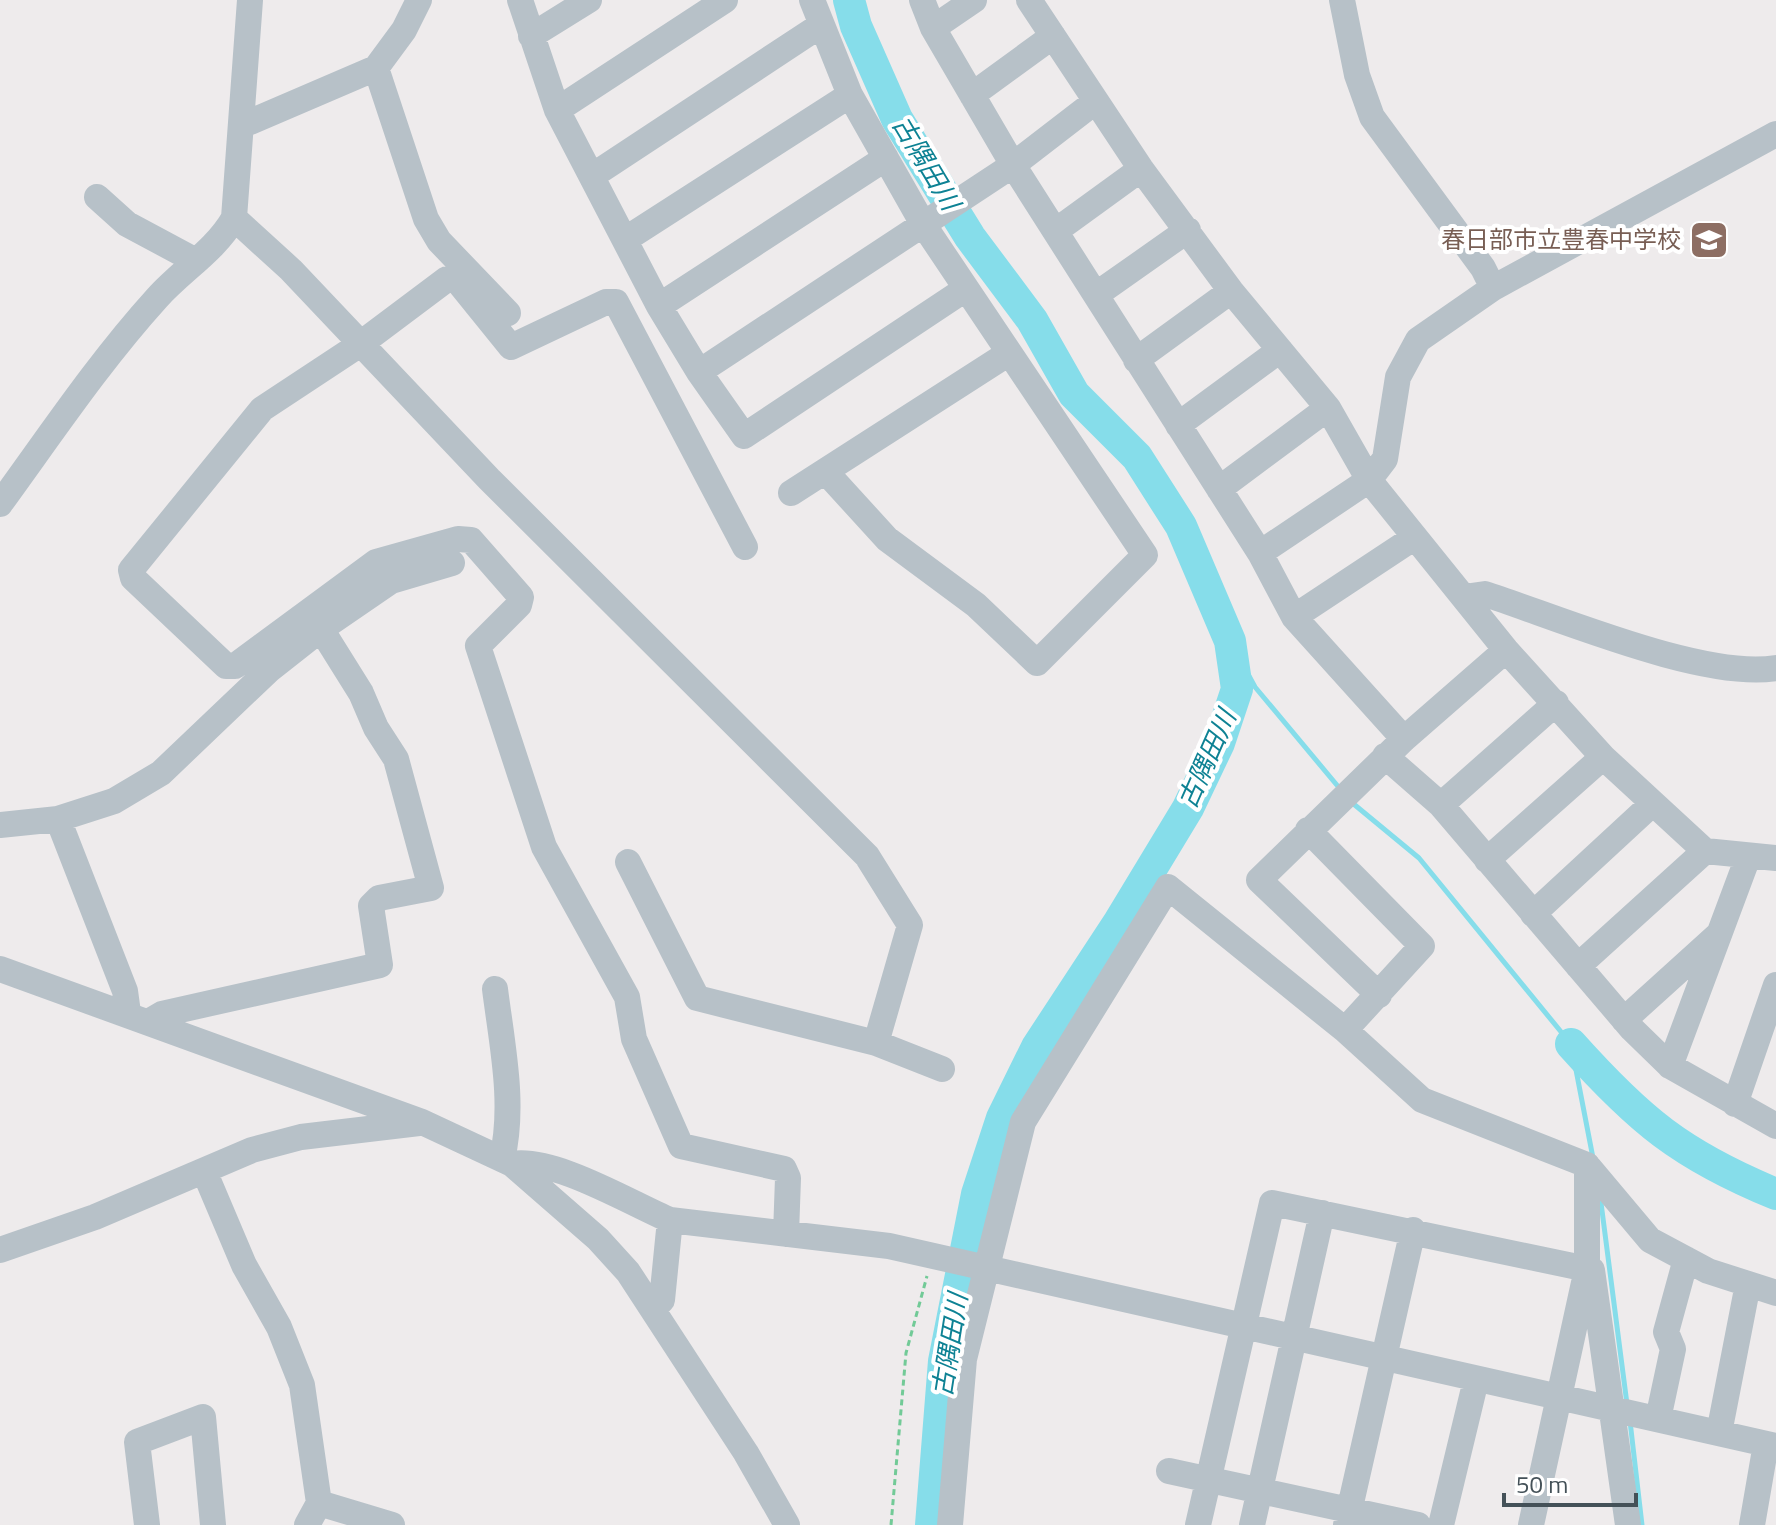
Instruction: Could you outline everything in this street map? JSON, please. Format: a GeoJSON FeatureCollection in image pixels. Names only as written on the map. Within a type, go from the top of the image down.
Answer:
{"type":"FeatureCollection","features":[{"type":"Feature","properties":{"kind":"street"},"geometry":{"type":"LineString","coordinates":[[0,504],[90,378],[159,296],[222,238],[234,218],[250,0]]}},
{"type":"Feature","properties":{"kind":"street"},"geometry":{"type":"LineString","coordinates":[[243,125],[376,68],[404,30],[419,0]]}},
{"type":"Feature","properties":{"kind":"street"},"geometry":{"type":"LineString","coordinates":[[520,0],[557,110],[659,306],[699,372],[744,436],[964,290]]}},
{"type":"Feature","properties":{"kind":"street"},"geometry":{"type":"LineString","coordinates":[[531,36],[589,0]]}},
{"type":"Feature","properties":{"kind":"street"},"geometry":{"type":"LineString","coordinates":[[557,110],[699,8],[725,0]]}},
{"type":"Feature","properties":{"kind":"street"},"geometry":{"type":"LineString","coordinates":[[812,0],[850,95],[886,158],[928,221],[964,290],[1145,555],[1037,663],[976,605],[887,539],[825,471]]}},
{"type":"Feature","properties":{"kind":"street"},"geometry":{"type":"LineString","coordinates":[[922,0],[933,28],[1013,165],[1260,553],[1294,617],[1394,748],[1624,1020],[1670,1066],[1776,1126]]}},
{"type":"Feature","properties":{"kind":"street"},"geometry":{"type":"LineString","coordinates":[[933,28],[974,0]]}},
{"type":"Feature","properties":{"kind":"street"},"geometry":{"type":"LineString","coordinates":[[1029,0],[1141,169],[1231,291],[1328,408],[1369,480],[1506,650],[1603,757],[1705,851],[1776,858]]}},
{"type":"Feature","properties":{"kind":"street"},"geometry":{"type":"LineString","coordinates":[[1342,0],[1357,75],[1372,117],[1483,268],[1493,288]]}},
{"type":"Feature","properties":{"kind":"street"},"geometry":{"type":"LineString","coordinates":[[592,176],[821,25]]}},
{"type":"Feature","properties":{"kind":"street"},"geometry":{"type":"LineString","coordinates":[[972,95],[1053,36]]}},
{"type":"Feature","properties":{"kind":"street"},"geometry":{"type":"LineString","coordinates":[[376,68],[426,219],[439,241],[508,313]]}},
{"type":"Feature","properties":{"kind":"street"},"geometry":{"type":"LineString","coordinates":[[626,239],[850,95]]}},
{"type":"Feature","properties":{"kind":"street"},"geometry":{"type":"LineString","coordinates":[[699,372],[1013,165],[1096,101]]}},
{"type":"Feature","properties":{"kind":"street"},"geometry":{"type":"LineString","coordinates":[[1260,553],[1369,480],[1385,459],[1398,377],[1418,340],[1493,288],[1776,134]]}},
{"type":"Feature","properties":{"kind":"street"},"geometry":{"type":"LineString","coordinates":[[659,306],[886,158]]}},
{"type":"Feature","properties":{"kind":"street"},"geometry":{"type":"LineString","coordinates":[[1057,230],[1141,169]]}},
{"type":"Feature","properties":{"kind":"street"},"geometry":{"type":"LineString","coordinates":[[97,197],[127,224],[196,261]]}},
{"type":"Feature","properties":{"kind":"street"},"geometry":{"type":"LineString","coordinates":[[234,218],[291,270],[359,345],[867,856],[910,925],[876,1043]]}},
{"type":"Feature","properties":{"kind":"street"},"geometry":{"type":"LineString","coordinates":[[1097,294],[1188,230]]}},
{"type":"Feature","properties":{"kind":"street"},"geometry":{"type":"LineString","coordinates":[[745,547],[616,302],[606,302],[511,347],[456,279],[447,279],[359,345],[262,409],[131,570],[133,578],[226,666],[235,666],[376,562],[458,539],[471,540],[521,597],[519,605],[478,646],[544,847],[627,997],[634,1039],[681,1146],[784,1169],[788,1178],[786,1234]]}},
{"type":"Feature","properties":{"kind":"street"},"geometry":{"type":"LineString","coordinates":[[1136,360],[1231,291]]}},
{"type":"Feature","properties":{"kind":"street"},"geometry":{"type":"LineString","coordinates":[[1178,425],[1280,350]]}},
{"type":"Feature","properties":{"kind":"street"},"geometry":{"type":"LineString","coordinates":[[791,493],[1009,353]]}},
{"type":"Feature","properties":{"kind":"street"},"geometry":{"type":"LineString","coordinates":[[1219,489],[1328,408]]}},
{"type":"Feature","properties":{"kind":"street"},"geometry":{"type":"LineString","coordinates":[[1294,617],[1415,537]]}},
{"type":"Feature","properties":{"kind":"street"},"geometry":{"type":"LineString","coordinates":[[0,825],[58,819],[114,801],[161,773],[269,670],[321,629],[391,581],[452,563]]}},
{"type":"Feature","properties":{"kind":"street"},"geometry":{"type":"LineString","coordinates":[[1464,597],[1485,594],[1695,663],[1761,670],[1776,668]]}},
{"type":"Feature","properties":{"kind":"street"},"geometry":{"type":"LineString","coordinates":[[139,1017],[380,965],[371,906],[379,898],[431,888],[396,759],[376,728],[361,693],[321,629]]}},
{"type":"Feature","properties":{"kind":"street"},"geometry":{"type":"LineString","coordinates":[[1379,995],[1259,880],[1394,748],[1506,650]]}},
{"type":"Feature","properties":{"kind":"street"},"geometry":{"type":"LineString","coordinates":[[1441,805],[1556,703]]}},
{"type":"Feature","properties":{"kind":"street"},"geometry":{"type":"LineString","coordinates":[[1487,860],[1603,757]]}},
{"type":"Feature","properties":{"kind":"street"},"geometry":{"type":"LineString","coordinates":[[1533,914],[1652,804]]}},
{"type":"Feature","properties":{"kind":"street"},"geometry":{"type":"LineString","coordinates":[[58,819],[125,991],[139,1017]]}},
{"type":"Feature","properties":{"kind":"street"},"geometry":{"type":"LineString","coordinates":[[1308,830],[1422,946],[1345,1030]]}},
{"type":"Feature","properties":{"kind":"street"},"geometry":{"type":"LineString","coordinates":[[1578,966],[1705,851]]}},
{"type":"Feature","properties":{"kind":"street"},"geometry":{"type":"LineString","coordinates":[[1670,1066],[1748,857]]}},
{"type":"Feature","properties":{"kind":"street"},"geometry":{"type":"LineString","coordinates":[[628,862],[697,998],[876,1043],[942,1069]]}},
{"type":"Feature","properties":{"kind":"street"},"geometry":{"type":"LineString","coordinates":[[950,1525],[964,1359],[1023,1122],[1168,887],[1345,1030],[1422,1100],[1587,1165],[1650,1240],[1686,1259],[1776,1293]]}},
{"type":"Feature","properties":{"kind":"street"},"geometry":{"type":"LineString","coordinates":[[1624,1020],[1722,931]]}},
{"type":"Feature","properties":{"kind":"street"},"geometry":{"type":"LineString","coordinates":[[0,969],[422,1122],[507,1162],[598,1239],[653,1309],[780,1524]]}},
{"type":"Feature","properties":{"kind":"street"},"geometry":{"type":"LineString","coordinates":[[1735,1104],[1776,985]]}},
{"type":"Feature","properties":{"kind":"street"},"geometry":{"type":"LineString","coordinates":[[495,989],[508,1093],[507,1162]]}},
{"type":"Feature","properties":{"kind":"street"},"geometry":{"type":"LineString","coordinates":[[0,1250],[95,1217],[205,1173],[252,1150],[301,1137],[422,1122]]}},
{"type":"Feature","properties":{"kind":"street"},"geometry":{"type":"LineString","coordinates":[[507,1162],[527,1162],[567,1175],[670,1220],[889,1246],[1771,1445],[1752,1525]]}},
{"type":"Feature","properties":{"kind":"street"},"geometry":{"type":"LineString","coordinates":[[1531,1525],[1587,1269],[1587,1165]]}},
{"type":"Feature","properties":{"kind":"street"},"geometry":{"type":"LineString","coordinates":[[205,1173],[244,1265],[279,1327],[302,1385],[313,1514],[392,1525]]}},
{"type":"Feature","properties":{"kind":"street"},"geometry":{"type":"LineString","coordinates":[[1198,1525],[1272,1203],[1413,1230],[1592,1270],[1628,1525]]}},
{"type":"Feature","properties":{"kind":"street"},"geometry":{"type":"LineString","coordinates":[[1252,1525],[1322,1213]]}},
{"type":"Feature","properties":{"kind":"street"},"geometry":{"type":"LineString","coordinates":[[653,1309],[662,1300],[670,1220]]}},
{"type":"Feature","properties":{"kind":"street"},"geometry":{"type":"LineString","coordinates":[[1348,1517],[1413,1230]]}},
{"type":"Feature","properties":{"kind":"street"},"geometry":{"type":"LineString","coordinates":[[1658,1419],[1673,1349],[1666,1332],[1686,1259]]}},
{"type":"Feature","properties":{"kind":"street"},"geometry":{"type":"LineString","coordinates":[[1719,1433],[1748,1284]]}},
{"type":"Feature","properties":{"kind":"street"},"geometry":{"type":"LineString","coordinates":[[1441,1525],[1476,1380]]}},
{"type":"Feature","properties":{"kind":"street"},"geometry":{"type":"LineString","coordinates":[[147,1525],[137,1442],[203,1417],[213,1525]]}},
{"type":"Feature","properties":{"kind":"street"},"geometry":{"type":"LineString","coordinates":[[1169,1471],[1260,1491],[1348,1517],[1418,1525]]}},
{"type":"Feature","properties":{"kind":"path"},"geometry":{"type":"LineString","coordinates":[[891,1525],[906,1353],[933,1255]]}},
{"type":"Feature","properties":{"kind":"waterway","name":"古隅田川"},"geometry":{"type":"LineString","coordinates":[[849,0],[856,26],[897,119],[970,237],[1032,320],[1074,394],[1137,457],[1181,526],[1230,641],[1237,689],[1219,743],[1188,808],[1119,922],[1037,1047],[1002,1118],[977,1194],[944,1361],[931,1525]]}},
{"type":"Feature","properties":{"kind":"waterway"},"geometry":{"type":"LineString","coordinates":[[1230,641],[1255,687],[1341,790]]}},
{"type":"Feature","properties":{"kind":"waterway"},"geometry":{"type":"LineString","coordinates":[[1350,801],[1419,858],[1571,1044],[1593,1158]]}},
{"type":"Feature","properties":{"kind":"waterway"},"geometry":{"type":"LineString","coordinates":[[1571,1044],[1618,1094],[1663,1133],[1713,1165],[1776,1194]]}},
{"type":"Feature","properties":{"kind":"waterway"},"geometry":{"type":"LineString","coordinates":[[1600,1195],[1627,1404]]}},
{"type":"Feature","properties":{"kind":"waterway"},"geometry":{"type":"LineString","coordinates":[[1630,1421],[1642,1525]]}},
{"type":"Feature","properties":{"kind":"place","name":"春日部市立豊春中学校"},"geometry":{"type":"Point","coordinates":[1709,240]}}]}
